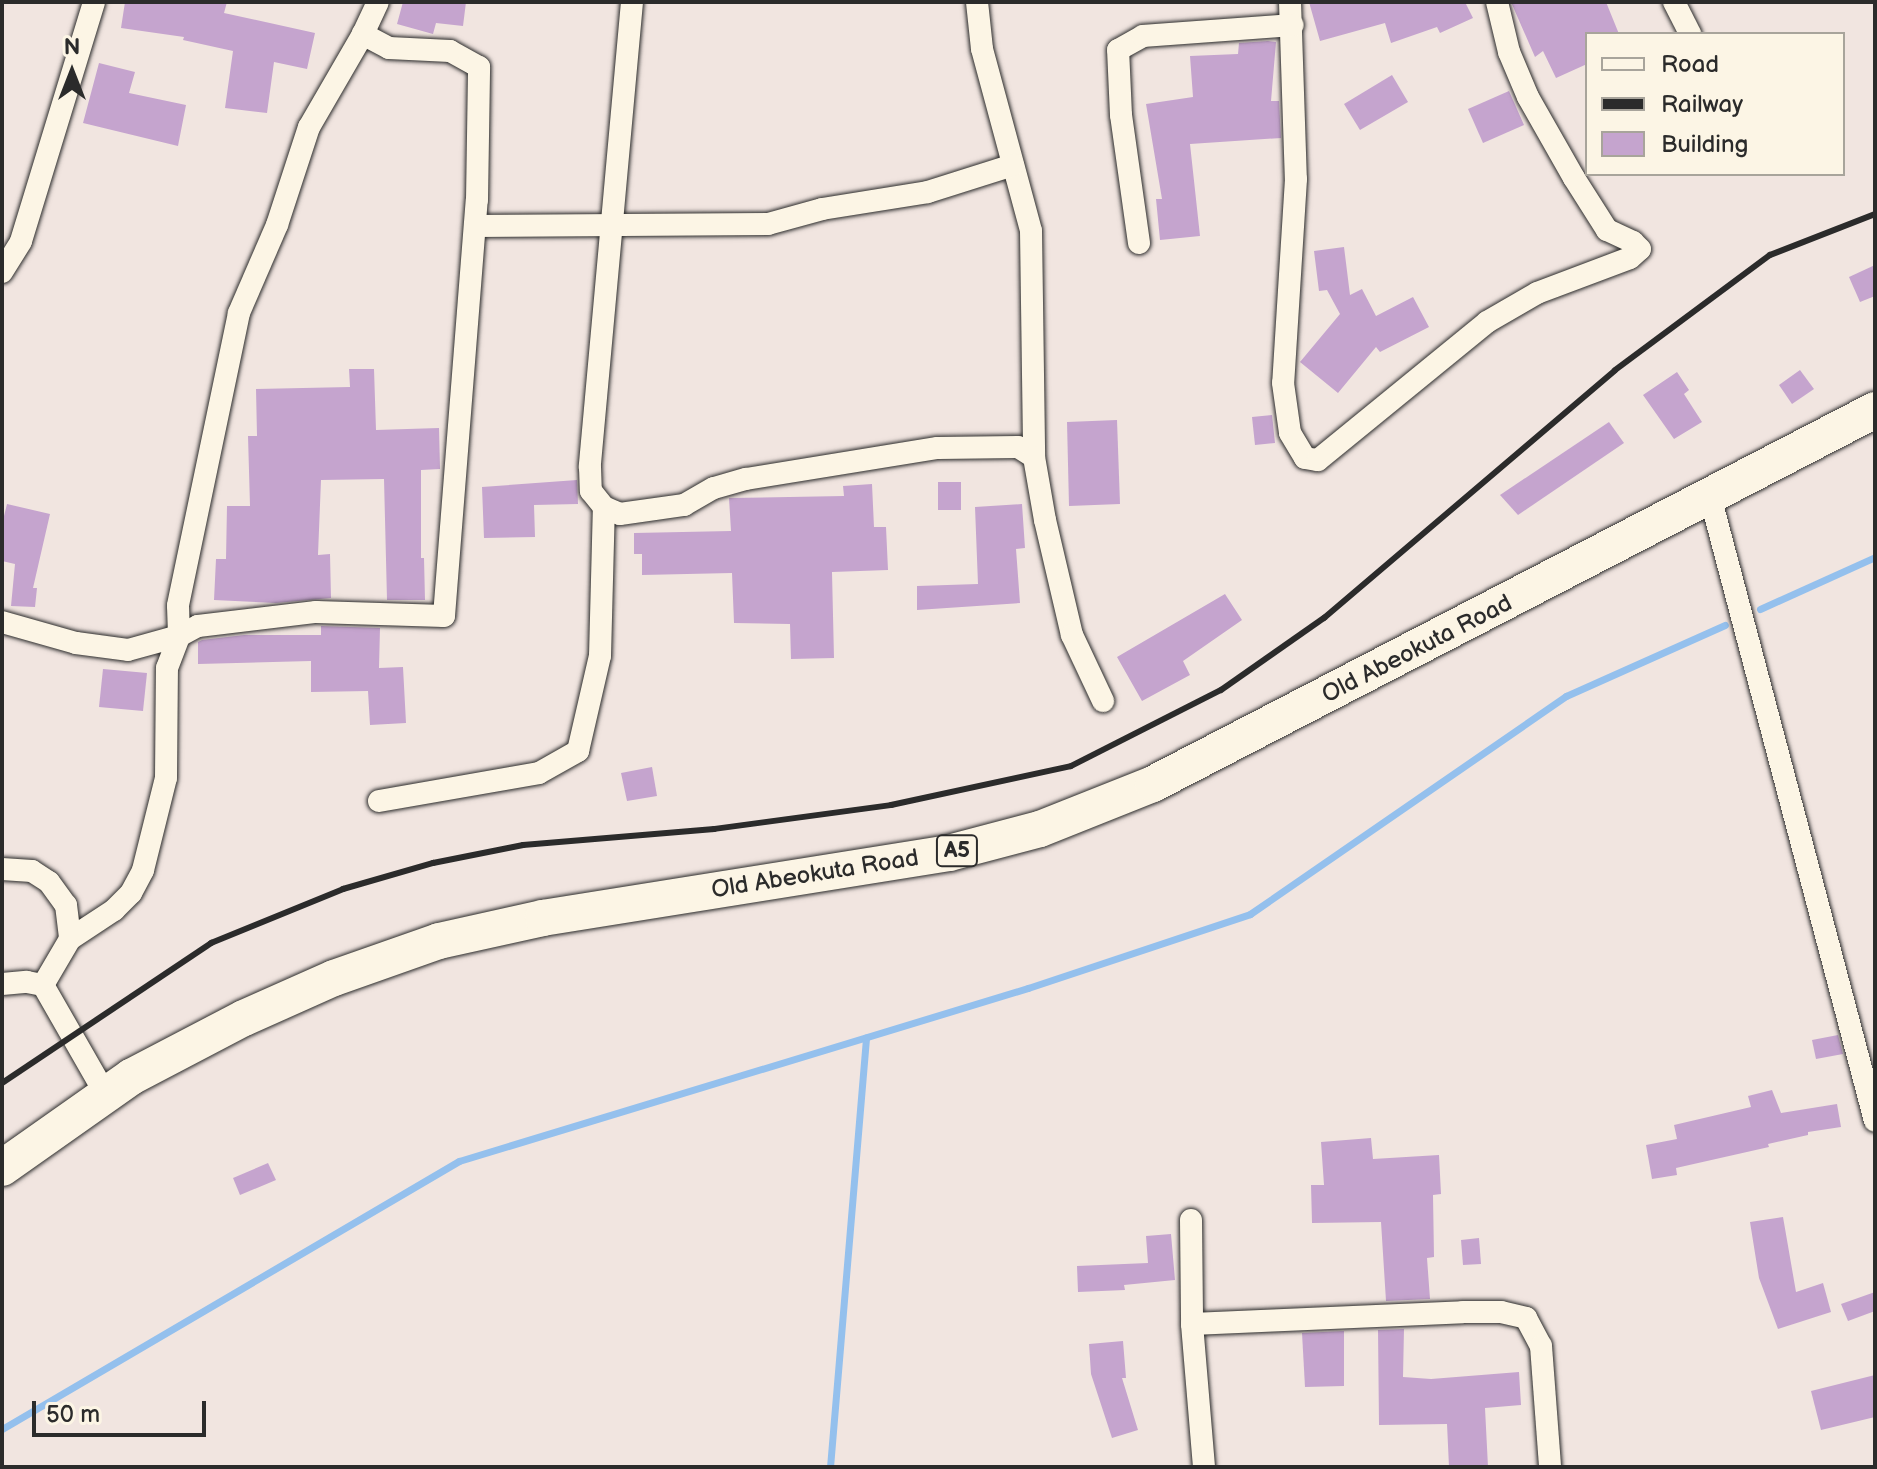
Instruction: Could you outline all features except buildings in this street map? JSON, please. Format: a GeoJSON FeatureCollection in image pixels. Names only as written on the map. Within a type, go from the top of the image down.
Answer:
{"type":"FeatureCollection","features":[{"type":"Feature","properties":{"kind":"highway","name":"Old Abeokuta Road"},"geometry":{"type":"LineString","coordinates":[[2,1168],[131,1077],[244,1018],[334,978],[439,941],[543,918],[949,853],[1040,829],[1165,778],[1875,410]]}},
{"type":"Feature","properties":{"kind":"street"},"geometry":{"type":"LineString","coordinates":[[2,272],[21,241],[94,2]]}},
{"type":"Feature","properties":{"kind":"street"},"geometry":{"type":"LineString","coordinates":[[43,985],[70,939],[114,910],[131,893],[143,870],[166,778],[167,668],[179,636],[178,606],[239,313],[277,225],[309,127],[378,2]]}},
{"type":"Feature","properties":{"kind":"street"},"geometry":{"type":"LineString","coordinates":[[632,2],[590,467],[591,491],[604,507],[620,514],[684,505],[714,488],[746,479],[938,448],[1026,452]]}},
{"type":"Feature","properties":{"kind":"street"},"geometry":{"type":"LineString","coordinates":[[977,2],[982,49],[1031,231],[1034,422],[1026,452],[1072,635],[1103,701]]}},
{"type":"Feature","properties":{"kind":"street"},"geometry":{"type":"LineString","coordinates":[[1290,2],[1296,179],[1283,383],[1290,433],[1305,458],[1318,460],[1406,385],[1487,322],[1537,293],[1630,258],[1640,249],[1633,242],[1607,230],[1574,178],[1528,97],[1509,52],[1497,2]]}},
{"type":"Feature","properties":{"kind":"street"},"geometry":{"type":"LineString","coordinates":[[1674,2],[1689,32]]}},
{"type":"Feature","properties":{"kind":"street"},"geometry":{"type":"LineString","coordinates":[[1139,243],[1121,115],[1118,50],[1143,36],[1293,25]]}},
{"type":"Feature","properties":{"kind":"street"},"geometry":{"type":"LineString","coordinates":[[2,622],[76,643],[128,650],[179,636],[198,626],[316,612],[444,616],[475,226],[479,67],[450,51],[389,48],[363,34]]}},
{"type":"Feature","properties":{"kind":"street"},"geometry":{"type":"LineString","coordinates":[[475,226],[768,224],[822,209],[928,192],[1013,165]]}},
{"type":"Feature","properties":{"kind":"street"},"geometry":{"type":"LineString","coordinates":[[1710,496],[1875,1121]]}},
{"type":"Feature","properties":{"kind":"street"},"geometry":{"type":"LineString","coordinates":[[379,801],[539,773],[578,751],[600,656],[604,507]]}},
{"type":"Feature","properties":{"kind":"street"},"geometry":{"type":"LineString","coordinates":[[2,869],[32,871],[49,882],[66,905],[70,939]]}},
{"type":"Feature","properties":{"kind":"street"},"geometry":{"type":"LineString","coordinates":[[2,984],[27,982],[43,985],[106,1095]]}},
{"type":"Feature","properties":{"kind":"street"},"geometry":{"type":"LineString","coordinates":[[1191,1220],[1192,1324],[1204,1467]]}},
{"type":"Feature","properties":{"kind":"street"},"geometry":{"type":"LineString","coordinates":[[1192,1324],[1463,1312],[1501,1312],[1526,1318],[1541,1346],[1550,1467]]}},
{"type":"Feature","properties":{"kind":"waterway"},"geometry":{"type":"LineString","coordinates":[[1760,609],[1875,557]]}},
{"type":"Feature","properties":{"kind":"waterway"},"geometry":{"type":"LineString","coordinates":[[2,1429],[459,1161],[1028,988],[1250,914],[1566,696],[1725,625]]}},
{"type":"Feature","properties":{"kind":"waterway"},"geometry":{"type":"LineString","coordinates":[[830,1467],[866,1038]]}},
{"type":"Feature","properties":{"kind":"railway"},"geometry":{"type":"LineString","coordinates":[[2,1083],[211,943],[343,889],[433,863],[523,845],[714,829],[891,805],[1071,766],[1221,690],[1324,618],[1615,370],[1770,255],[1875,214]]}}]}
